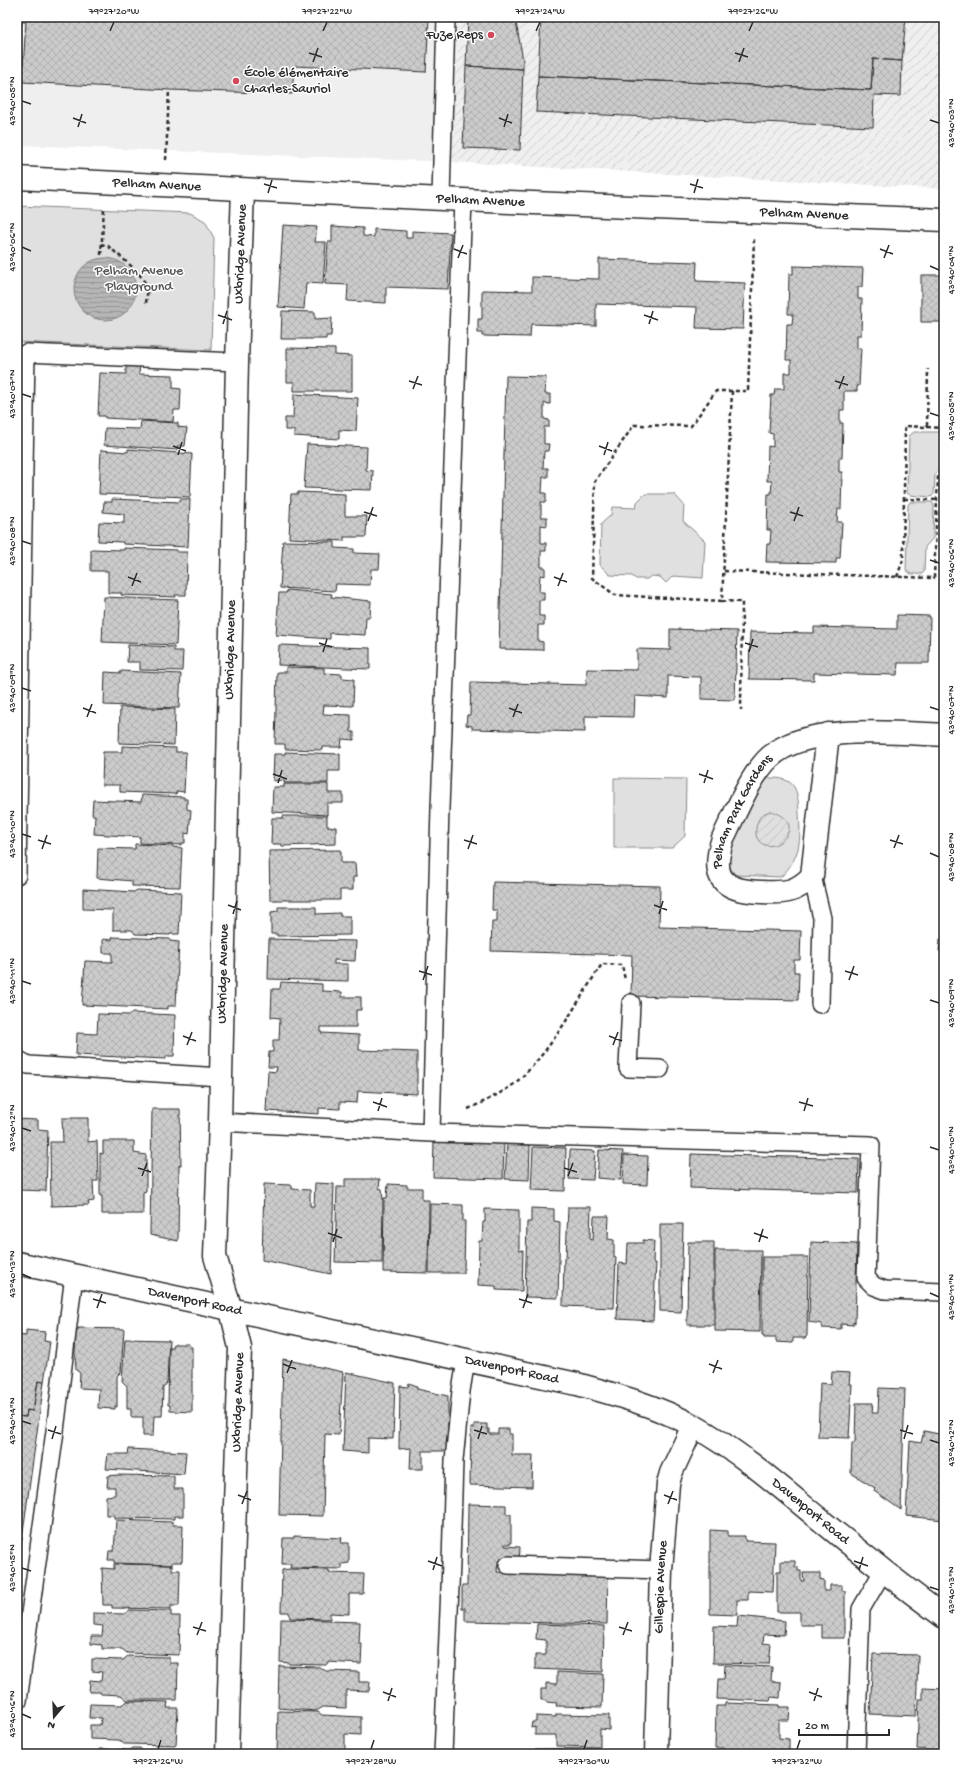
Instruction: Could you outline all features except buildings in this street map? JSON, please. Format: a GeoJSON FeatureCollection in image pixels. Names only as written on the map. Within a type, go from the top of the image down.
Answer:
{"type":"FeatureCollection","features":[{"type":"Feature","properties":{"kind":"street","name":"Pelham Avenue"},"geometry":{"type":"LineString","coordinates":[[17,178],[463,200],[944,220]]}},
{"type":"Feature","properties":{"kind":"street","name":"Uxbridge Avenue"},"geometry":{"type":"LineString","coordinates":[[227,1754],[240,1348],[231,1310],[215,1256],[220,1122],[237,362],[243,190]]}},
{"type":"Feature","properties":{"kind":"street","name":"Pelham Park Gardens"},"geometry":{"type":"LineString","coordinates":[[812,876],[798,888],[789,892],[748,892],[736,890],[728,886],[718,872],[718,860],[723,838],[755,776],[770,756],[791,743],[828,734],[886,732],[944,735]]}},
{"type":"Feature","properties":{"kind":"street"},"geometry":{"type":"LineString","coordinates":[[812,876],[828,734]]}},
{"type":"Feature","properties":{"kind":"street","name":"Davenport Road"},"geometry":{"type":"LineString","coordinates":[[17,1263],[466,1360],[617,1395],[651,1407],[693,1426],[742,1457],[883,1571],[944,1617]]}},
{"type":"Feature","properties":{"kind":"street","name":"Gillespie Avenue"},"geometry":{"type":"LineString","coordinates":[[656,1754],[661,1570],[668,1484],[671,1473],[693,1426]]}},
{"type":"Feature","properties":{"kind":"lane"},"geometry":{"type":"LineString","coordinates":[[441,198],[446,17]]}},
{"type":"Feature","properties":{"kind":"lane"},"geometry":{"type":"LineString","coordinates":[[431,1133],[440,808],[463,200]]}},
{"type":"Feature","properties":{"kind":"lane"},"geometry":{"type":"LineString","coordinates":[[17,875],[26,353],[237,362]]}},
{"type":"Feature","properties":{"kind":"lane"},"geometry":{"type":"LineString","coordinates":[[812,876],[822,918],[820,1004]]}},
{"type":"Feature","properties":{"kind":"lane"},"geometry":{"type":"LineString","coordinates":[[631,1003],[628,1068],[660,1069]]}},
{"type":"Feature","properties":{"kind":"lane"},"geometry":{"type":"LineString","coordinates":[[17,1059],[28,1065],[221,1077]]}},
{"type":"Feature","properties":{"kind":"lane"},"geometry":{"type":"LineString","coordinates":[[220,1122],[431,1133],[871,1145],[866,1278],[874,1286],[885,1290],[944,1292]]}},
{"type":"Feature","properties":{"kind":"lane"},"geometry":{"type":"LineString","coordinates":[[18,1701],[55,1430],[74,1275]]}},
{"type":"Feature","properties":{"kind":"lane"},"geometry":{"type":"LineString","coordinates":[[443,1754],[455,1563],[454,1460],[461,1391],[466,1360]]}},
{"type":"Feature","properties":{"kind":"lane"},"geometry":{"type":"LineString","coordinates":[[508,1565],[661,1570]]}},
{"type":"Feature","properties":{"kind":"lane"},"geometry":{"type":"LineString","coordinates":[[856,1754],[861,1609],[883,1571]]}},
{"type":"Feature","properties":{"kind":"path"},"geometry":{"type":"LineString","coordinates":[[166,160],[169,90]]}},
{"type":"Feature","properties":{"kind":"path"},"geometry":{"type":"LineString","coordinates":[[101,255],[104,202]]}},
{"type":"Feature","properties":{"kind":"path"},"geometry":{"type":"LineString","coordinates":[[741,710],[742,602],[615,595],[592,578],[595,481],[634,425],[691,426],[716,391],[748,391],[754,232]]}},
{"type":"Feature","properties":{"kind":"path"},"geometry":{"type":"LineString","coordinates":[[101,244],[108,246],[137,271],[148,287],[146,303]]}},
{"type":"Feature","properties":{"kind":"path"},"geometry":{"type":"LineString","coordinates":[[927,427],[928,369]]}},
{"type":"Feature","properties":{"kind":"path"},"geometry":{"type":"LineString","coordinates":[[722,601],[732,391]]}},
{"type":"Feature","properties":{"kind":"path"},"geometry":{"type":"LineString","coordinates":[[897,577],[903,560],[905,426],[944,428]]}},
{"type":"Feature","properties":{"kind":"path"},"geometry":{"type":"LineString","coordinates":[[724,571],[934,578],[938,475],[944,470]]}},
{"type":"Feature","properties":{"kind":"path"},"geometry":{"type":"LineString","coordinates":[[904,499],[938,500]]}},
{"type":"Feature","properties":{"kind":"path"},"geometry":{"type":"LineString","coordinates":[[467,1109],[488,1100],[514,1084],[531,1068],[552,1040],[602,964],[622,965],[631,1003]]}},
{"type":"Feature","properties":{"kind":"shaded area","name":"École élémentaire Charles-Sauriol"},"geometry":{"type":"Polygon","coordinates":[[[17,17],[460,17],[450,162],[17,145],[17,17]]]}},
{"type":"Feature","properties":{"kind":"shaded area"},"geometry":{"type":"Polygon","coordinates":[[[460,17],[944,17],[944,189],[450,162],[460,17]]]}},
{"type":"Feature","properties":{"kind":"shaded area"},"geometry":{"type":"Polygon","coordinates":[[[105,258],[117,261],[127,267],[133,277],[136,289],[133,301],[127,311],[117,317],[105,320],[93,317],[83,311],[77,301],[74,289],[77,277],[83,267],[93,261],[105,258]]]}},
{"type":"Feature","properties":{"kind":"green space","name":"Pelham Avenue Playground"},"geometry":{"type":"Polygon","coordinates":[[[17,206],[190,213],[205,221],[214,238],[211,350],[17,342],[17,206]]]}},
{"type":"Feature","properties":{"kind":"green space"},"geometry":{"type":"Polygon","coordinates":[[[914,432],[944,432],[944,465],[935,474],[934,494],[931,497],[910,495],[907,493],[909,436],[914,432]]]}},
{"type":"Feature","properties":{"kind":"green space"},"geometry":{"type":"Polygon","coordinates":[[[645,494],[674,494],[684,505],[683,521],[705,541],[703,578],[673,576],[666,583],[660,577],[651,576],[647,579],[636,579],[632,576],[610,575],[600,565],[601,524],[611,515],[612,507],[636,508],[637,502],[645,494]]]}},
{"type":"Feature","properties":{"kind":"green space"},"geometry":{"type":"Polygon","coordinates":[[[910,502],[932,502],[934,505],[933,538],[925,547],[924,572],[922,574],[911,574],[906,570],[908,505],[910,502]]]}},
{"type":"Feature","properties":{"kind":"green space"},"geometry":{"type":"Polygon","coordinates":[[[614,778],[686,779],[685,836],[672,848],[614,848],[614,778]]]}},
{"type":"Feature","properties":{"kind":"green space"},"geometry":{"type":"Polygon","coordinates":[[[769,778],[785,780],[794,787],[796,792],[799,806],[800,832],[796,855],[793,862],[781,877],[736,875],[729,865],[729,856],[736,834],[763,782],[769,778]]]}},
{"type":"Feature","properties":{"kind":"green space"},"geometry":{"type":"Polygon","coordinates":[[[771,811],[783,817],[788,824],[788,831],[785,838],[771,846],[763,844],[757,838],[756,829],[757,822],[760,817],[771,811]]]}},
{"type":"Feature","properties":{"kind":"place","name":"Fuze Reps"},"geometry":{"type":"Point","coordinates":[491,35]}},
{"type":"Feature","properties":{"kind":"place","name":"École élémentaire Charles-Sauriol"},"geometry":{"type":"Point","coordinates":[236,81]}}]}
